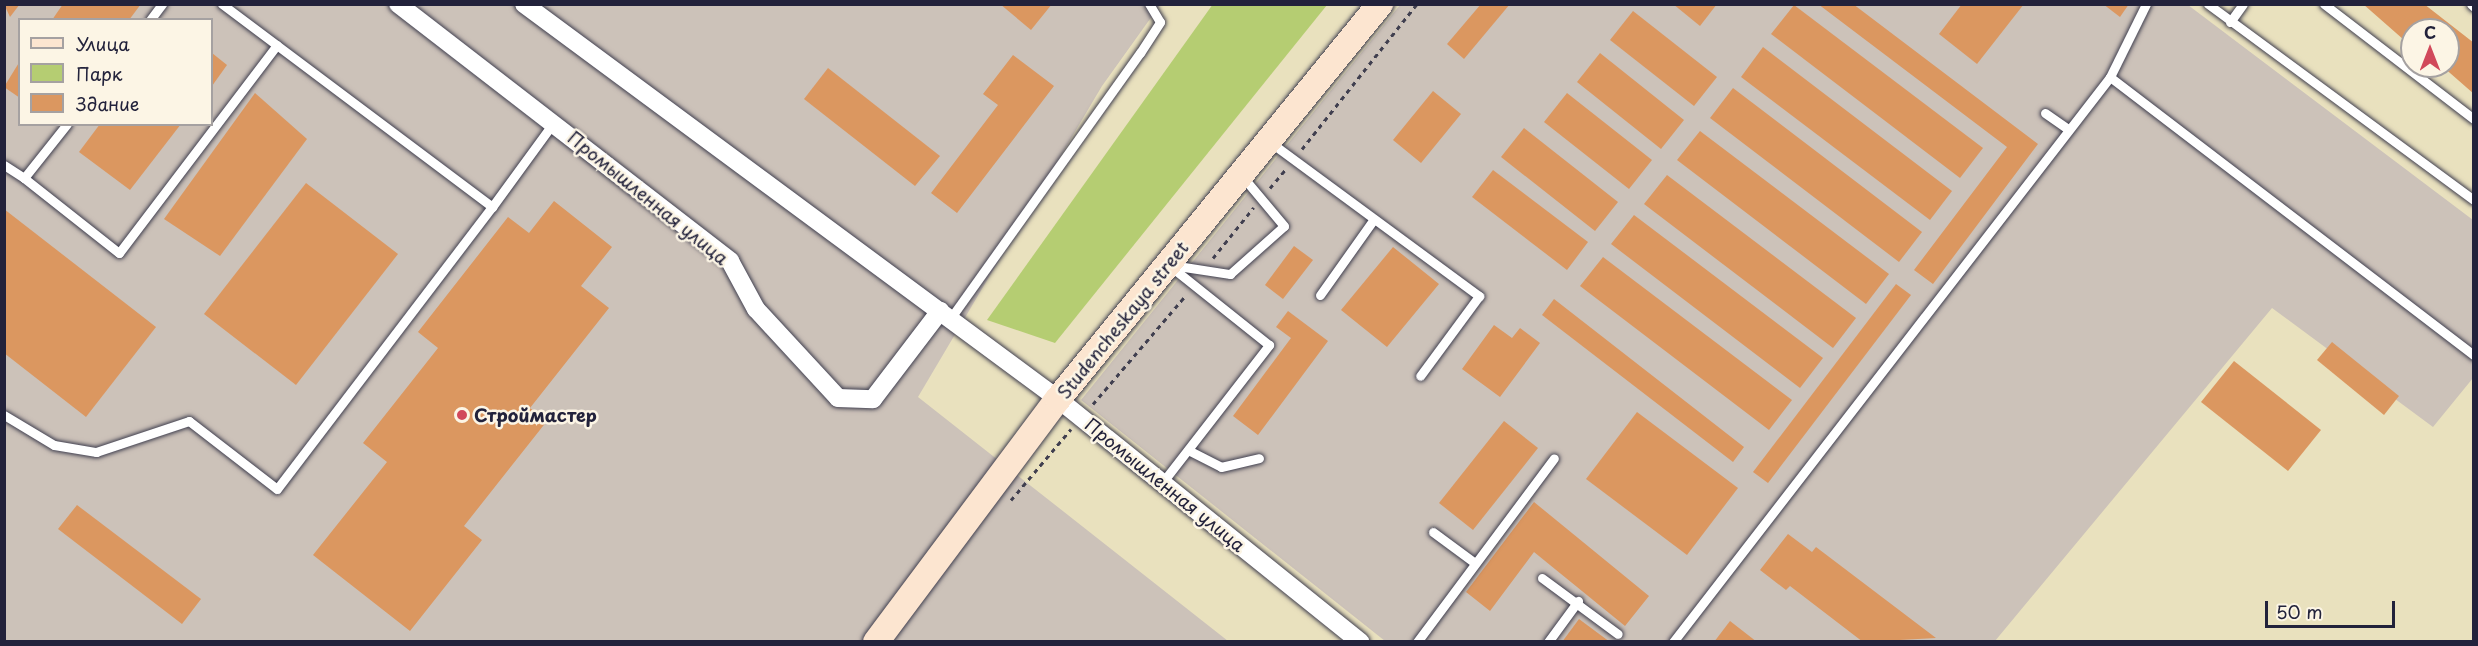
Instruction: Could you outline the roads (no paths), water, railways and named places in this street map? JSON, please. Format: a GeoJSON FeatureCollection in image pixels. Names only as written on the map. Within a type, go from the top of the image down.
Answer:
{"type":"FeatureCollection","features":[{"type":"Feature","properties":{"kind":"main road","name":"Studencheskaya street"},"geometry":{"type":"LineString","coordinates":[[876,642],[1058,399],[1270,142],[1380,4]]}},
{"type":"Feature","properties":{"kind":"street","name":"Промышленная улица"},"geometry":{"type":"LineString","coordinates":[[398,4],[554,122],[730,261],[756,309],[838,398],[873,399],[945,315]]}},
{"type":"Feature","properties":{"kind":"street","name":"Промышленная улица"},"geometry":{"type":"LineString","coordinates":[[524,4],[1058,399],[1359,642]]}},
{"type":"Feature","properties":{"kind":"lane"},"geometry":{"type":"LineString","coordinates":[[152,18],[162,4]]}},
{"type":"Feature","properties":{"kind":"lane"},"geometry":{"type":"LineString","coordinates":[[222,4],[492,207]]}},
{"type":"Feature","properties":{"kind":"lane"},"geometry":{"type":"LineString","coordinates":[[945,315],[1140,53],[1160,22],[1149,4]]}},
{"type":"Feature","properties":{"kind":"lane"},"geometry":{"type":"LineString","coordinates":[[1673,642],[2110,77],[2146,4]]}},
{"type":"Feature","properties":{"kind":"lane"},"geometry":{"type":"LineString","coordinates":[[2208,4],[2474,200]]}},
{"type":"Feature","properties":{"kind":"lane"},"geometry":{"type":"LineString","coordinates":[[2230,22],[2243,4]]}},
{"type":"Feature","properties":{"kind":"lane"},"geometry":{"type":"LineString","coordinates":[[2324,4],[2474,119]]}},
{"type":"Feature","properties":{"kind":"lane"},"geometry":{"type":"LineString","coordinates":[[4,165],[24,178],[119,253],[277,45]]}},
{"type":"Feature","properties":{"kind":"lane"},"geometry":{"type":"LineString","coordinates":[[2110,77],[2474,355]]}},
{"type":"Feature","properties":{"kind":"lane"},"geometry":{"type":"LineString","coordinates":[[2045,113],[2068,129]]}},
{"type":"Feature","properties":{"kind":"lane"},"geometry":{"type":"LineString","coordinates":[[4,415],[54,445],[96,452],[189,421],[277,489],[554,122]]}},
{"type":"Feature","properties":{"kind":"lane"},"geometry":{"type":"LineString","coordinates":[[24,178],[65,126]]}},
{"type":"Feature","properties":{"kind":"lane"},"geometry":{"type":"LineString","coordinates":[[1270,142],[1479,296],[1420,376]]}},
{"type":"Feature","properties":{"kind":"lane"},"geometry":{"type":"LineString","coordinates":[[1168,265],[1230,274],[1284,226],[1264,196],[1242,176]]}},
{"type":"Feature","properties":{"kind":"lane"},"geometry":{"type":"LineString","coordinates":[[1320,295],[1374,219]]}},
{"type":"Feature","properties":{"kind":"lane"},"geometry":{"type":"LineString","coordinates":[[1162,483],[1269,345],[1168,265]]}},
{"type":"Feature","properties":{"kind":"lane"},"geometry":{"type":"LineString","coordinates":[[1188,450],[1221,468],[1259,458]]}},
{"type":"Feature","properties":{"kind":"lane"},"geometry":{"type":"LineString","coordinates":[[1417,642],[1554,458]]}},
{"type":"Feature","properties":{"kind":"lane"},"geometry":{"type":"LineString","coordinates":[[1433,532],[1475,563]]}},
{"type":"Feature","properties":{"kind":"lane"},"geometry":{"type":"LineString","coordinates":[[1542,578],[1578,602],[1618,634]]}},
{"type":"Feature","properties":{"kind":"lane"},"geometry":{"type":"LineString","coordinates":[[1548,642],[1578,602]]}},
{"type":"Feature","properties":{"kind":"place","name":"Строймастер"},"geometry":{"type":"Point","coordinates":[462,415]}}]}
